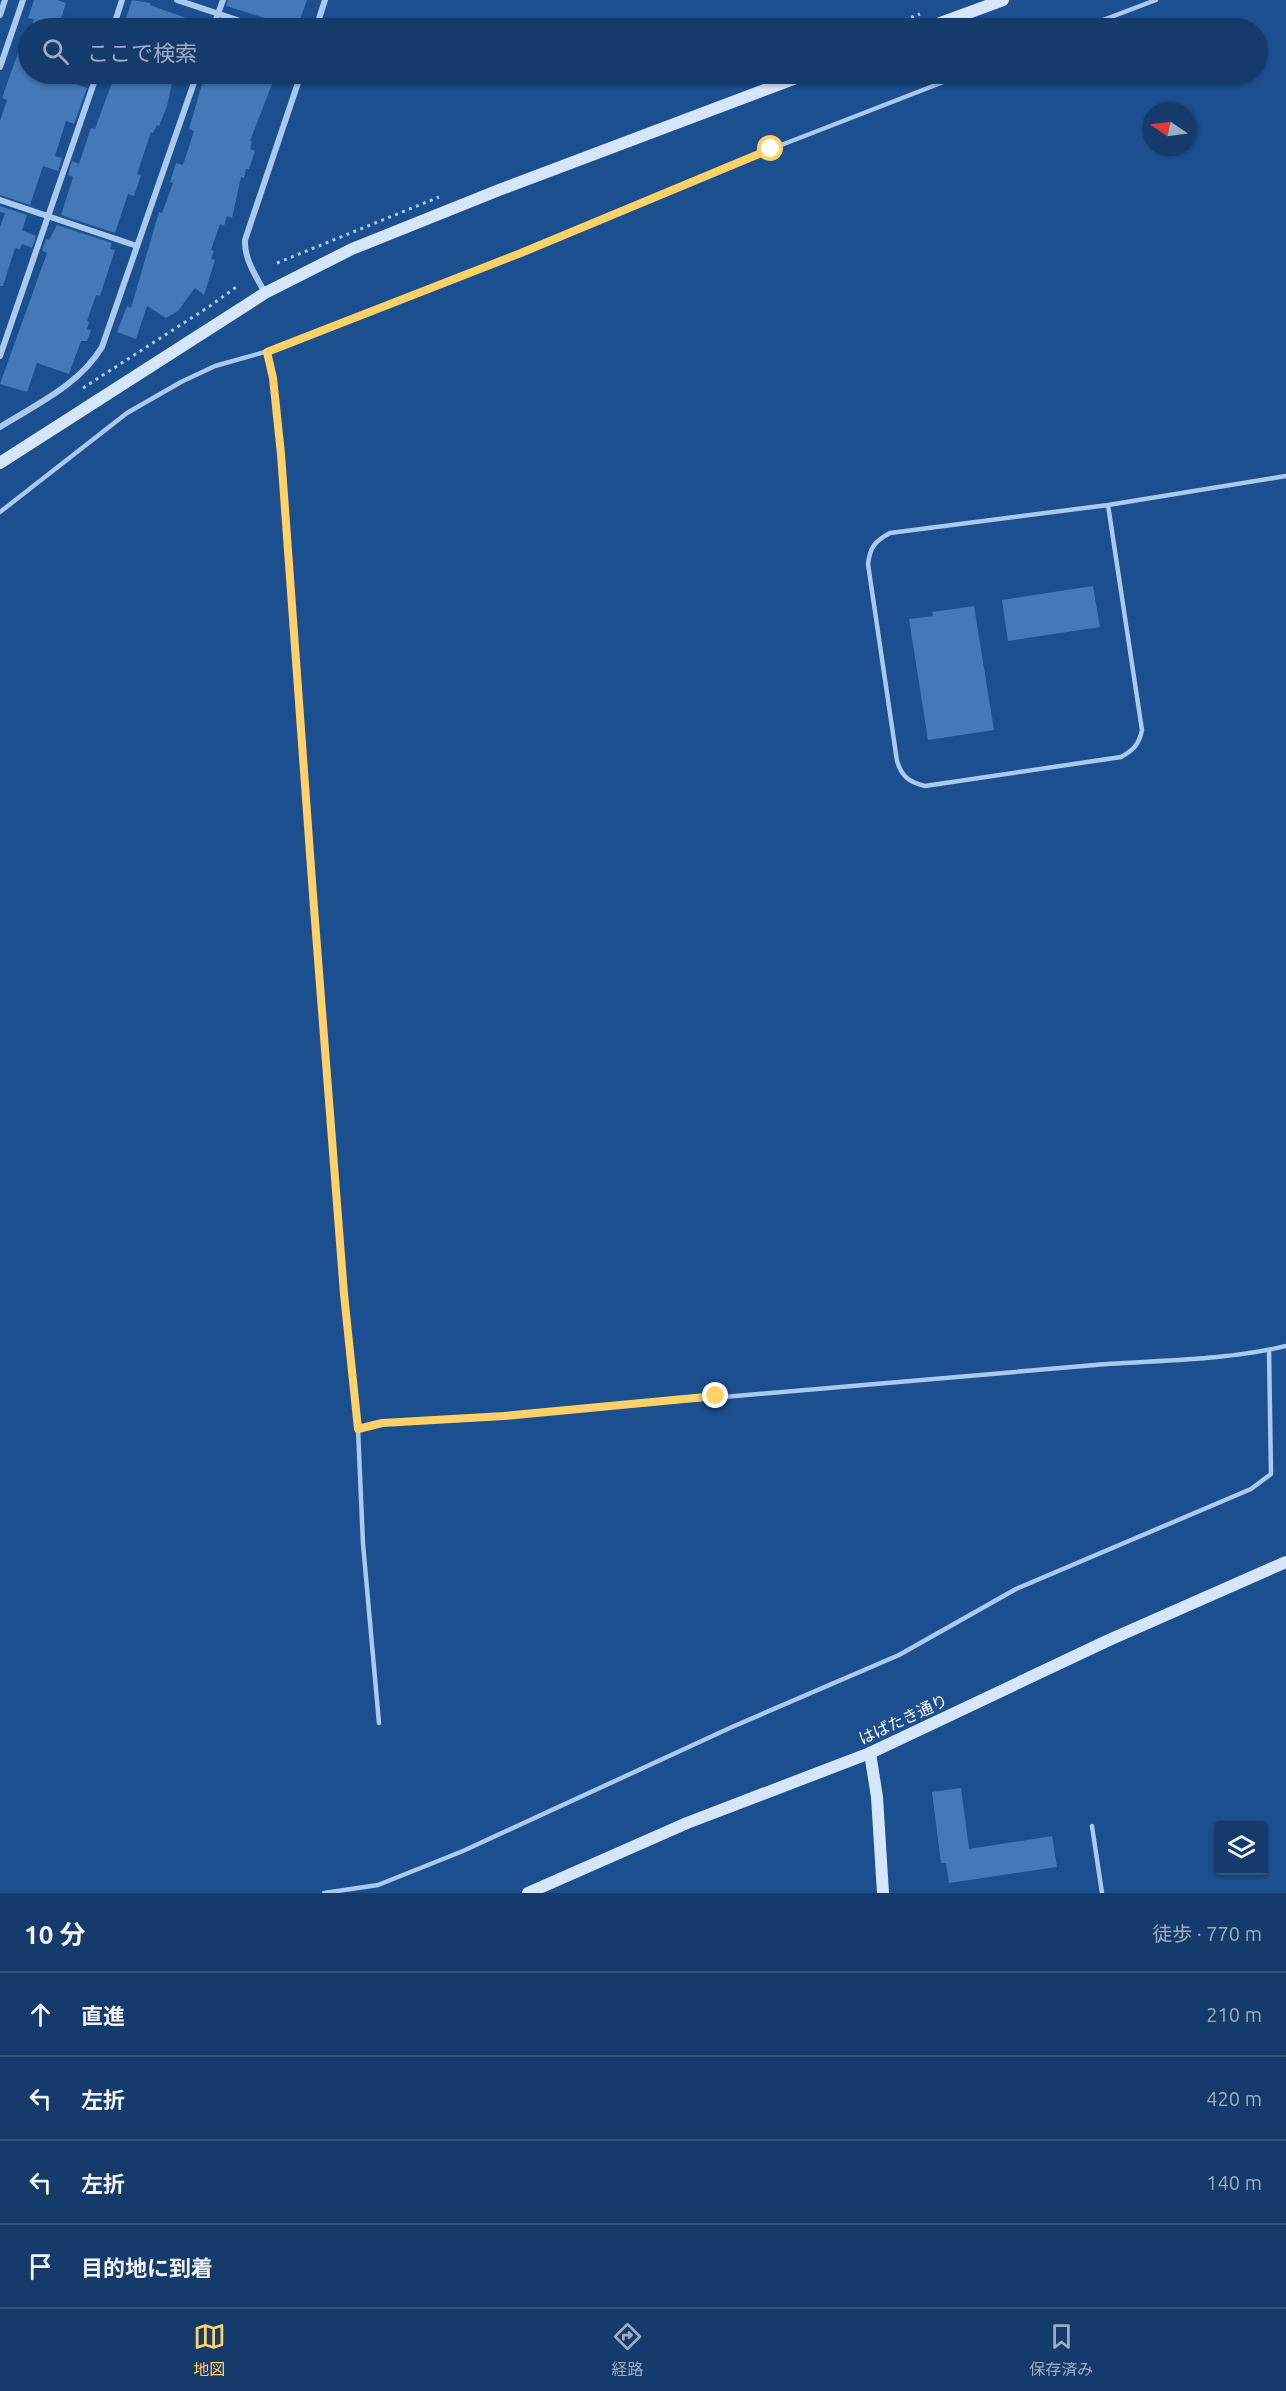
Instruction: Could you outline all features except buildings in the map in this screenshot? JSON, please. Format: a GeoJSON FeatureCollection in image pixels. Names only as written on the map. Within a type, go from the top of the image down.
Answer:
{"type":"FeatureCollection","features":[{"type":"Feature","properties":{"kind":"street"},"geometry":{"type":"LineString","coordinates":[[0,15],[5,0]]}},
{"type":"Feature","properties":{"kind":"street"},"geometry":{"type":"LineString","coordinates":[[0,67],[24,0]]}},
{"type":"Feature","properties":{"kind":"street"},"geometry":{"type":"LineString","coordinates":[[116,18],[122,0]]}},
{"type":"Feature","properties":{"kind":"street"},"geometry":{"type":"LineString","coordinates":[[177,0],[230,18]]}},
{"type":"Feature","properties":{"kind":"street"},"geometry":{"type":"LineString","coordinates":[[217,18],[223,0]]}},
{"type":"Feature","properties":{"kind":"street"},"geometry":{"type":"LineString","coordinates":[[320,18],[326,0]]}},
{"type":"Feature","properties":{"kind":"street"},"geometry":{"type":"LineString","coordinates":[[954,18],[1003,0]]}},
{"type":"Feature","properties":{"kind":"street"},"geometry":{"type":"LineString","coordinates":[[0,356],[94,84]]}},
{"type":"Feature","properties":{"kind":"street"},"geometry":{"type":"LineString","coordinates":[[0,428],[74,381],[94,360],[109,329],[194,84]]}},
{"type":"Feature","properties":{"kind":"street"},"geometry":{"type":"LineString","coordinates":[[265,293],[249,261],[245,250],[245,240],[298,84]]}},
{"type":"Feature","properties":{"kind":"street"},"geometry":{"type":"LineString","coordinates":[[0,463],[265,293],[352,249],[404,227],[781,84]]}},
{"type":"Feature","properties":{"kind":"street"},"geometry":{"type":"LineString","coordinates":[[0,200],[137,246]]}},
{"type":"Feature","properties":{"kind":"street","name":"はばたき通り"},"geometry":{"type":"LineString","coordinates":[[528,1893],[687,1823],[870,1753],[1108,1640],[1286,1562]]}},
{"type":"Feature","properties":{"kind":"street"},"geometry":{"type":"LineString","coordinates":[[870,1753],[876,1797],[883,1893]]}},
{"type":"Feature","properties":{"kind":"lane"},"geometry":{"type":"LineString","coordinates":[[1108,18],[1156,0]]}},
{"type":"Feature","properties":{"kind":"lane"},"geometry":{"type":"LineString","coordinates":[[0,512],[127,413],[181,382],[215,366],[267,352],[521,253],[771,149],[938,84]]}},
{"type":"Feature","properties":{"kind":"lane"},"geometry":{"type":"LineString","coordinates":[[267,352],[273,378],[281,454],[344,1294],[358,1429],[363,1544],[379,1723]]}},
{"type":"Feature","properties":{"kind":"lane"},"geometry":{"type":"LineString","coordinates":[[1108,505],[1142,730],[1140,741],[1133,751],[1121,757],[925,786],[912,782],[901,774],[897,761],[868,564],[869,550],[878,539],[890,533],[1108,505],[1286,476]]}},
{"type":"Feature","properties":{"kind":"lane"},"geometry":{"type":"LineString","coordinates":[[358,1429],[382,1423],[504,1416],[1151,1360],[1175,1362],[1286,1346]]}},
{"type":"Feature","properties":{"kind":"lane"},"geometry":{"type":"LineString","coordinates":[[324,1893],[378,1885],[464,1851],[732,1727],[899,1655],[1016,1588],[1251,1489],[1271,1474],[1269,1350]]}},
{"type":"Feature","properties":{"kind":"lane"},"geometry":{"type":"LineString","coordinates":[[1092,1826],[1102,1893]]}},
{"type":"Feature","properties":{"kind":"path"},"geometry":{"type":"LineString","coordinates":[[80,390],[239,285]]}},
{"type":"Feature","properties":{"kind":"route"},"geometry":{"type":"LineString","coordinates":[[716,1396],[504,1416],[382,1423],[358,1429],[344,1294],[281,454],[273,378],[267,352],[521,253],[771,149]]}}]}
